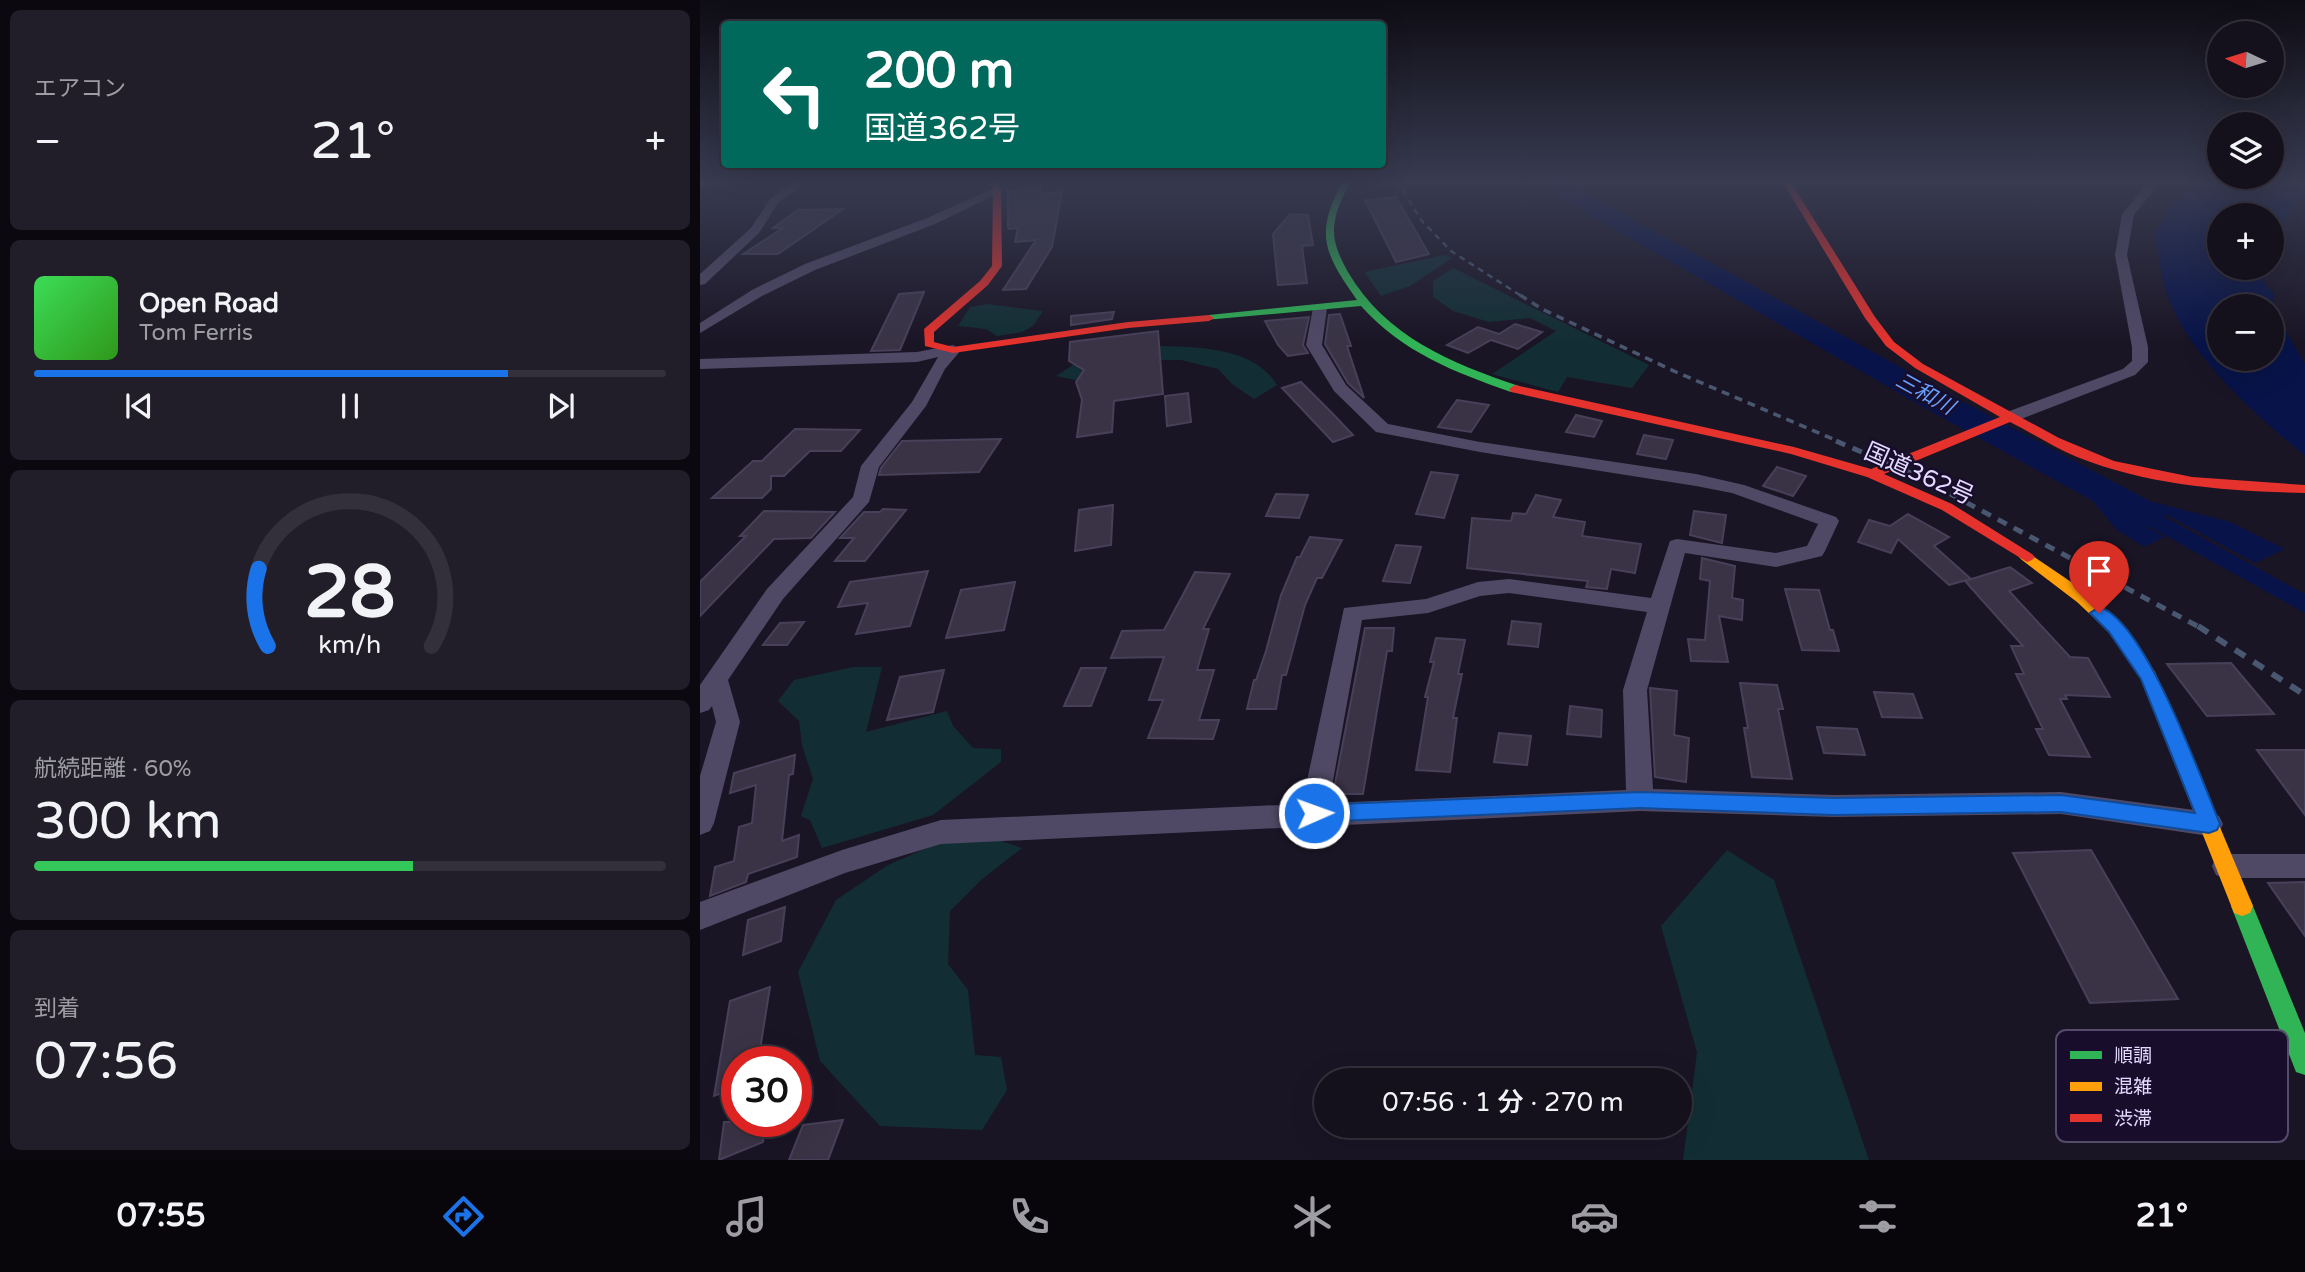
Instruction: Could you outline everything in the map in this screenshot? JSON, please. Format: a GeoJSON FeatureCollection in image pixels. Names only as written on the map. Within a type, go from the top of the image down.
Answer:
{"type":"FeatureCollection","features":[{"type":"Feature","properties":{"kind":"main road"},"geometry":{"type":"LineString","coordinates":[[996,235],[997,266],[984,283],[928,331],[929,344],[953,350],[1128,324],[1362,303]]}},
{"type":"Feature","properties":{"kind":"main road","name":"国道362号"},"geometry":{"type":"LineString","coordinates":[[1329,235],[1328,241],[1362,303],[1389,330],[1427,354],[1513,389],[1794,451],[1872,474],[1947,507],[2013,547],[2083,598],[2115,628],[2149,677],[2305,1063]]}},
{"type":"Feature","properties":{"kind":"main road"},"geometry":{"type":"LineString","coordinates":[[1819,235],[1870,318],[1890,344],[1919,366],[2005,419],[2082,454],[2140,473],[2207,485],[2305,489]]}},
{"type":"Feature","properties":{"kind":"main road"},"geometry":{"type":"LineString","coordinates":[[1872,474],[2005,419]]}},
{"type":"Feature","properties":{"kind":"street"},"geometry":{"type":"LineString","coordinates":[[700,281],[749,235]]}},
{"type":"Feature","properties":{"kind":"street"},"geometry":{"type":"LineString","coordinates":[[700,330],[757,293],[789,277],[895,235]]}},
{"type":"Feature","properties":{"kind":"street"},"geometry":{"type":"LineString","coordinates":[[2005,419],[2129,372],[2140,362],[2140,347],[2121,255],[2124,235]]}},
{"type":"Feature","properties":{"kind":"street"},"geometry":{"type":"LineString","coordinates":[[1321,308],[1314,345],[1340,387],[1382,428],[1480,447],[1696,480],[1737,489],[1829,521],[1815,551],[1776,560],[1677,544],[1635,690],[1640,800]]}},
{"type":"Feature","properties":{"kind":"street"},"geometry":{"type":"LineString","coordinates":[[700,364],[917,357],[953,350]]}},
{"type":"Feature","properties":{"kind":"street"},"geometry":{"type":"LineString","coordinates":[[700,704],[712,678],[775,594],[862,498],[870,466],[920,402],[937,367],[953,350]]}},
{"type":"Feature","properties":{"kind":"street"},"geometry":{"type":"LineString","coordinates":[[1314,813],[1352,612],[1429,606],[1478,589],[1508,586],[1660,607]]}},
{"type":"Feature","properties":{"kind":"street"},"geometry":{"type":"LineString","coordinates":[[700,823],[728,722],[712,678]]}},
{"type":"Feature","properties":{"kind":"street"},"geometry":{"type":"LineString","coordinates":[[700,916],[842,862],[941,832],[1640,800],[1834,806],[2061,803],[2209,824]]}},
{"type":"Feature","properties":{"kind":"street"},"geometry":{"type":"LineString","coordinates":[[2226,866],[2305,866]]}},
{"type":"Feature","properties":{"kind":"green space"},"geometry":{"type":"Polygon","coordinates":[[[1445,255],[1452,258],[1410,286],[1381,296],[1364,272],[1445,255]]]}},
{"type":"Feature","properties":{"kind":"green space"},"geometry":{"type":"Polygon","coordinates":[[[1453,268],[1649,365],[1632,388],[1567,377],[1558,392],[1492,374],[1556,331],[1530,318],[1489,322],[1453,311],[1433,297],[1433,281],[1453,268]]]}},
{"type":"Feature","properties":{"kind":"green space"},"geometry":{"type":"Polygon","coordinates":[[[987,304],[1043,311],[1033,326],[1022,332],[997,336],[986,329],[958,326],[970,307],[987,304]]]}},
{"type":"Feature","properties":{"kind":"green space"},"geometry":{"type":"Polygon","coordinates":[[[1162,346],[1209,349],[1241,357],[1255,363],[1277,385],[1254,399],[1232,384],[1218,369],[1181,360],[1153,360],[1075,380],[1056,376],[1076,363],[1162,346]]]}},
{"type":"Feature","properties":{"kind":"green space"},"geometry":{"type":"Polygon","coordinates":[[[853,667],[882,667],[866,732],[947,711],[953,726],[973,748],[1001,749],[1001,762],[933,815],[822,848],[810,820],[801,816],[813,779],[802,745],[799,721],[778,701],[794,680],[853,667]]]}},
{"type":"Feature","properties":{"kind":"green space"},"geometry":{"type":"Polygon","coordinates":[[[990,837],[1022,848],[981,880],[950,911],[948,964],[968,990],[975,1055],[1001,1057],[1007,1090],[982,1130],[880,1126],[820,1061],[798,972],[836,900],[888,865],[945,840],[990,837]]]}},
{"type":"Feature","properties":{"kind":"green space"},"geometry":{"type":"Polygon","coordinates":[[[1727,850],[1774,880],[1869,1160],[1683,1160],[1686,1138],[1692,1138],[1692,1091],[1697,1052],[1661,926],[1727,850]]]}},
{"type":"Feature","properties":{"kind":"shaded area"},"geometry":{"type":"Polygon","coordinates":[[[2155,235],[2207,235],[2207,280],[2264,280],[2274,294],[2207,294],[2207,361],[2179,321],[2165,289],[2155,235]]]}},
{"type":"Feature","properties":{"kind":"shaded area"},"geometry":{"type":"Polygon","coordinates":[[[2284,328],[2305,364],[2305,456],[2265,422],[2215,371],[2284,371],[2284,328]]]}},
{"type":"Feature","properties":{"kind":"shaded area"},"geometry":{"type":"Polygon","coordinates":[[[2063,469],[2097,488],[2127,496],[2305,594],[2305,613],[2083,490],[2063,469]]]}},
{"type":"Feature","properties":{"kind":"shaded area"},"geometry":{"type":"Polygon","coordinates":[[[2087,494],[2165,537],[2144,547],[2116,529],[2087,494]]]}},
{"type":"Feature","properties":{"kind":"shaded area"},"geometry":{"type":"Polygon","coordinates":[[[2134,497],[2230,522],[2285,549],[2255,563],[2134,497]]]}},
{"type":"Feature","properties":{"kind":"building"},"geometry":{"type":"Polygon","coordinates":[[[772,235],[805,235],[778,254],[743,254],[772,235]]]}},
{"type":"Feature","properties":{"kind":"building"},"geometry":{"type":"Polygon","coordinates":[[[1016,235],[1054,235],[1052,247],[1026,289],[1003,290],[1036,240],[1015,242],[1016,235]]]}},
{"type":"Feature","properties":{"kind":"building"},"geometry":{"type":"Polygon","coordinates":[[[1273,235],[1311,235],[1313,245],[1302,246],[1307,283],[1278,285],[1273,235]]]}},
{"type":"Feature","properties":{"kind":"building"},"geometry":{"type":"Polygon","coordinates":[[[1383,235],[1418,235],[1429,254],[1396,262],[1383,235]]]}},
{"type":"Feature","properties":{"kind":"building"},"geometry":{"type":"Polygon","coordinates":[[[924,292],[900,350],[871,351],[899,294],[924,292]]]}},
{"type":"Feature","properties":{"kind":"building"},"geometry":{"type":"Polygon","coordinates":[[[1114,312],[1112,319],[1071,325],[1071,316],[1114,312]]]}},
{"type":"Feature","properties":{"kind":"building"},"geometry":{"type":"Polygon","coordinates":[[[1340,314],[1364,398],[1348,383],[1325,344],[1329,315],[1340,314]]]}},
{"type":"Feature","properties":{"kind":"building"},"geometry":{"type":"Polygon","coordinates":[[[1309,317],[1303,345],[1308,353],[1288,356],[1278,345],[1265,321],[1309,317]]]}},
{"type":"Feature","properties":{"kind":"building"},"geometry":{"type":"Polygon","coordinates":[[[1515,324],[1542,332],[1518,349],[1491,340],[1468,353],[1447,345],[1478,327],[1499,334],[1515,324]]]}},
{"type":"Feature","properties":{"kind":"building"},"geometry":{"type":"Polygon","coordinates":[[[1158,331],[1163,394],[1114,401],[1112,432],[1077,437],[1082,400],[1076,382],[1084,370],[1069,361],[1070,342],[1158,331]]]}},
{"type":"Feature","properties":{"kind":"building"},"geometry":{"type":"Polygon","coordinates":[[[1301,382],[1353,435],[1333,442],[1282,388],[1301,382]]]}},
{"type":"Feature","properties":{"kind":"building"},"geometry":{"type":"Polygon","coordinates":[[[1188,393],[1191,422],[1167,426],[1165,396],[1188,393]]]}},
{"type":"Feature","properties":{"kind":"building"},"geometry":{"type":"Polygon","coordinates":[[[1457,400],[1489,405],[1471,432],[1438,427],[1457,400]]]}},
{"type":"Feature","properties":{"kind":"building"},"geometry":{"type":"Polygon","coordinates":[[[1576,415],[1602,421],[1594,437],[1566,432],[1576,415]]]}},
{"type":"Feature","properties":{"kind":"building"},"geometry":{"type":"Polygon","coordinates":[[[795,429],[860,430],[841,451],[810,451],[784,476],[771,476],[771,489],[762,498],[712,498],[753,461],[762,461],[795,429]]]}},
{"type":"Feature","properties":{"kind":"building"},"geometry":{"type":"Polygon","coordinates":[[[1644,435],[1673,440],[1666,459],[1637,454],[1644,435]]]}},
{"type":"Feature","properties":{"kind":"building"},"geometry":{"type":"Polygon","coordinates":[[[1001,439],[979,472],[879,475],[881,468],[902,441],[1001,439]]]}},
{"type":"Feature","properties":{"kind":"building"},"geometry":{"type":"Polygon","coordinates":[[[1777,467],[1806,476],[1793,496],[1763,486],[1777,467]]]}},
{"type":"Feature","properties":{"kind":"building"},"geometry":{"type":"Polygon","coordinates":[[[1431,472],[1458,475],[1444,518],[1416,514],[1431,472]]]}},
{"type":"Feature","properties":{"kind":"building"},"geometry":{"type":"Polygon","coordinates":[[[1276,494],[1308,495],[1299,518],[1266,516],[1276,494]]]}},
{"type":"Feature","properties":{"kind":"building"},"geometry":{"type":"Polygon","coordinates":[[[1536,495],[1561,500],[1553,517],[1585,522],[1582,536],[1641,544],[1635,573],[1611,569],[1607,589],[1586,587],[1588,581],[1467,568],[1472,518],[1511,521],[1513,513],[1526,514],[1536,495]]]}},
{"type":"Feature","properties":{"kind":"building"},"geometry":{"type":"Polygon","coordinates":[[[1113,505],[1111,545],[1075,551],[1079,510],[1113,505]]]}},
{"type":"Feature","properties":{"kind":"building"},"geometry":{"type":"Polygon","coordinates":[[[883,509],[906,510],[865,561],[835,561],[854,538],[840,538],[864,512],[880,512],[883,509]]]}},
{"type":"Feature","properties":{"kind":"building"},"geometry":{"type":"Polygon","coordinates":[[[764,511],[835,512],[811,538],[774,539],[700,616],[700,582],[746,536],[740,536],[764,511]]]}},
{"type":"Feature","properties":{"kind":"building"},"geometry":{"type":"Polygon","coordinates":[[[1694,511],[1726,515],[1722,543],[1690,535],[1694,511]]]}},
{"type":"Feature","properties":{"kind":"building"},"geometry":{"type":"Polygon","coordinates":[[[1908,514],[1949,537],[1934,546],[1971,579],[1949,585],[1898,539],[1891,553],[1858,542],[1869,520],[1890,526],[1908,514]]]}},
{"type":"Feature","properties":{"kind":"building"},"geometry":{"type":"Polygon","coordinates":[[[1310,537],[1342,540],[1322,578],[1317,578],[1305,605],[1286,675],[1282,675],[1276,709],[1247,709],[1281,595],[1297,557],[1300,557],[1310,537]]]}},
{"type":"Feature","properties":{"kind":"building"},"geometry":{"type":"Polygon","coordinates":[[[1396,545],[1421,547],[1410,583],[1383,581],[1396,545]]]}},
{"type":"Feature","properties":{"kind":"building"},"geometry":{"type":"Polygon","coordinates":[[[1702,558],[1735,566],[1732,598],[1743,600],[1742,620],[1719,616],[1728,662],[1691,661],[1688,639],[1705,640],[1710,581],[1700,579],[1702,558]]]}},
{"type":"Feature","properties":{"kind":"building"},"geometry":{"type":"Polygon","coordinates":[[[2010,567],[2032,583],[2009,591],[2070,657],[2088,658],[2110,697],[2065,695],[2067,699],[2060,699],[2090,757],[2049,755],[2036,729],[2043,729],[2016,674],[2024,674],[2011,646],[2023,646],[1965,581],[2010,567]]]}},
{"type":"Feature","properties":{"kind":"building"},"geometry":{"type":"Polygon","coordinates":[[[928,571],[910,626],[856,634],[868,603],[838,607],[850,582],[928,571]]]}},
{"type":"Feature","properties":{"kind":"building"},"geometry":{"type":"Polygon","coordinates":[[[1195,572],[1230,574],[1203,629],[1209,629],[1197,670],[1214,670],[1199,720],[1219,720],[1213,739],[1148,738],[1163,700],[1149,700],[1164,657],[1111,658],[1122,631],[1164,630],[1195,572]]]}},
{"type":"Feature","properties":{"kind":"building"},"geometry":{"type":"Polygon","coordinates":[[[1015,582],[1004,630],[946,638],[961,590],[1015,582]]]}},
{"type":"Feature","properties":{"kind":"building"},"geometry":{"type":"Polygon","coordinates":[[[1785,589],[1819,590],[1839,651],[1802,650],[1785,589]]]}},
{"type":"Feature","properties":{"kind":"building"},"geometry":{"type":"Polygon","coordinates":[[[1512,621],[1541,624],[1538,647],[1508,644],[1512,621]]]}},
{"type":"Feature","properties":{"kind":"building"},"geometry":{"type":"Polygon","coordinates":[[[804,622],[787,645],[763,645],[780,623],[804,622]]]}},
{"type":"Feature","properties":{"kind":"building"},"geometry":{"type":"Polygon","coordinates":[[[1365,628],[1394,628],[1392,651],[1387,651],[1363,794],[1333,794],[1365,628]]]}},
{"type":"Feature","properties":{"kind":"building"},"geometry":{"type":"Polygon","coordinates":[[[1436,638],[1465,640],[1458,674],[1462,674],[1453,718],[1457,718],[1450,772],[1416,770],[1428,697],[1425,697],[1434,662],[1430,662],[1436,638]]]}},
{"type":"Feature","properties":{"kind":"building"},"geometry":{"type":"Polygon","coordinates":[[[2231,663],[2274,714],[2207,716],[2167,664],[2231,663]]]}},
{"type":"Feature","properties":{"kind":"building"},"geometry":{"type":"Polygon","coordinates":[[[1081,668],[1106,668],[1091,706],[1064,706],[1081,668]]]}},
{"type":"Feature","properties":{"kind":"building"},"geometry":{"type":"Polygon","coordinates":[[[944,670],[933,712],[887,720],[900,677],[944,670]]]}},
{"type":"Feature","properties":{"kind":"building"},"geometry":{"type":"Polygon","coordinates":[[[1740,683],[1777,685],[1783,709],[1778,709],[1792,779],[1752,777],[1744,728],[1748,728],[1740,683]]]}},
{"type":"Feature","properties":{"kind":"building"},"geometry":{"type":"Polygon","coordinates":[[[1650,688],[1677,691],[1674,735],[1689,738],[1686,782],[1655,777],[1650,688]]]}},
{"type":"Feature","properties":{"kind":"building"},"geometry":{"type":"Polygon","coordinates":[[[1874,692],[1913,694],[1922,718],[1882,717],[1874,692]]]}},
{"type":"Feature","properties":{"kind":"building"},"geometry":{"type":"Polygon","coordinates":[[[1570,706],[1602,710],[1601,737],[1567,734],[1570,706]]]}},
{"type":"Feature","properties":{"kind":"building"},"geometry":{"type":"Polygon","coordinates":[[[1817,727],[1857,729],[1865,755],[1824,753],[1817,727]]]}},
{"type":"Feature","properties":{"kind":"building"},"geometry":{"type":"Polygon","coordinates":[[[1499,733],[1531,736],[1527,765],[1494,762],[1499,733]]]}},
{"type":"Feature","properties":{"kind":"building"},"geometry":{"type":"Polygon","coordinates":[[[2257,750],[2305,750],[2305,815],[2257,750]]]}},
{"type":"Feature","properties":{"kind":"building"},"geometry":{"type":"Polygon","coordinates":[[[795,755],[793,774],[789,775],[782,841],[799,835],[797,857],[748,874],[746,882],[710,896],[715,867],[734,861],[739,827],[752,823],[756,785],[730,793],[734,773],[795,755]]]}},
{"type":"Feature","properties":{"kind":"building"},"geometry":{"type":"Polygon","coordinates":[[[2091,850],[2178,999],[2090,1003],[2013,853],[2091,850]]]}},
{"type":"Feature","properties":{"kind":"building"},"geometry":{"type":"Polygon","coordinates":[[[2305,882],[2305,936],[2268,883],[2305,882]]]}},
{"type":"Feature","properties":{"kind":"building"},"geometry":{"type":"Polygon","coordinates":[[[785,907],[781,941],[743,955],[748,920],[785,907]]]}},
{"type":"Feature","properties":{"kind":"building"},"geometry":{"type":"Polygon","coordinates":[[[770,987],[761,1046],[722,1046],[730,1001],[770,987]]]}},
{"type":"Feature","properties":{"kind":"building"},"geometry":{"type":"Polygon","coordinates":[[[721,1054],[721,1093],[714,1096],[721,1054]]]}},
{"type":"Feature","properties":{"kind":"building"},"geometry":{"type":"Polygon","coordinates":[[[843,1120],[828,1160],[789,1160],[798,1137],[812,1137],[812,1124],[843,1120]]]}},
{"type":"Feature","properties":{"kind":"building"},"geometry":{"type":"Polygon","coordinates":[[[722,1137],[764,1137],[763,1142],[719,1160],[722,1137]]]}},
{"type":"Feature","properties":{"kind":"waterway","name":"三和川"},"geometry":{"type":"LineString","coordinates":[[1644,235],[1935,400],[2147,515]]}},
{"type":"Feature","properties":{"kind":"railway"},"geometry":{"type":"LineString","coordinates":[[1436,235],[1451,251],[1523,297]]}},
{"type":"Feature","properties":{"kind":"railway"},"geometry":{"type":"LineString","coordinates":[[1520,295],[1542,309],[1676,372],[1840,442]]}},
{"type":"Feature","properties":{"kind":"railway"},"geometry":{"type":"LineString","coordinates":[[1836,441],[1913,474],[2201,628]]}},
{"type":"Feature","properties":{"kind":"railway"},"geometry":{"type":"LineString","coordinates":[[2198,626],[2305,695]]}},
{"type":"Feature","properties":{"kind":"traffic: fast"},"geometry":{"type":"LineString","coordinates":[[1329,235],[1334,253],[1348,280],[1381,321],[1400,337],[1442,362],[1515,389]]}},
{"type":"Feature","properties":{"kind":"traffic: fast"},"geometry":{"type":"LineString","coordinates":[[1209,318],[1362,303]]}},
{"type":"Feature","properties":{"kind":"traffic: fast"},"geometry":{"type":"LineString","coordinates":[[2242,906],[2305,1063]]}},
{"type":"Feature","properties":{"kind":"traffic: slow"},"geometry":{"type":"LineString","coordinates":[[2027,557],[2083,598],[2115,628],[2149,677],[2242,906]]}},
{"type":"Feature","properties":{"kind":"traffic: jam"},"geometry":{"type":"LineString","coordinates":[[997,235],[997,266],[984,283],[928,331],[929,344],[953,350],[1128,325],[1209,318]]}},
{"type":"Feature","properties":{"kind":"traffic: jam"},"geometry":{"type":"LineString","coordinates":[[1819,235],[1870,318],[1890,344],[1919,366],[2010,417],[1872,474]]}},
{"type":"Feature","properties":{"kind":"traffic: jam"},"geometry":{"type":"LineString","coordinates":[[1515,389],[1794,451],[1872,474],[1947,507],[2027,557]]}},
{"type":"Feature","properties":{"kind":"traffic: jam"},"geometry":{"type":"LineString","coordinates":[[2010,417],[2073,450],[2136,471],[2220,485],[2305,489]]}},
{"type":"Feature","properties":{"kind":"route"},"geometry":{"type":"LineString","coordinates":[[1314,813],[1640,800],[1834,806],[2061,803],[2209,824],[2149,677],[2115,628],[2099,613]]}}]}
